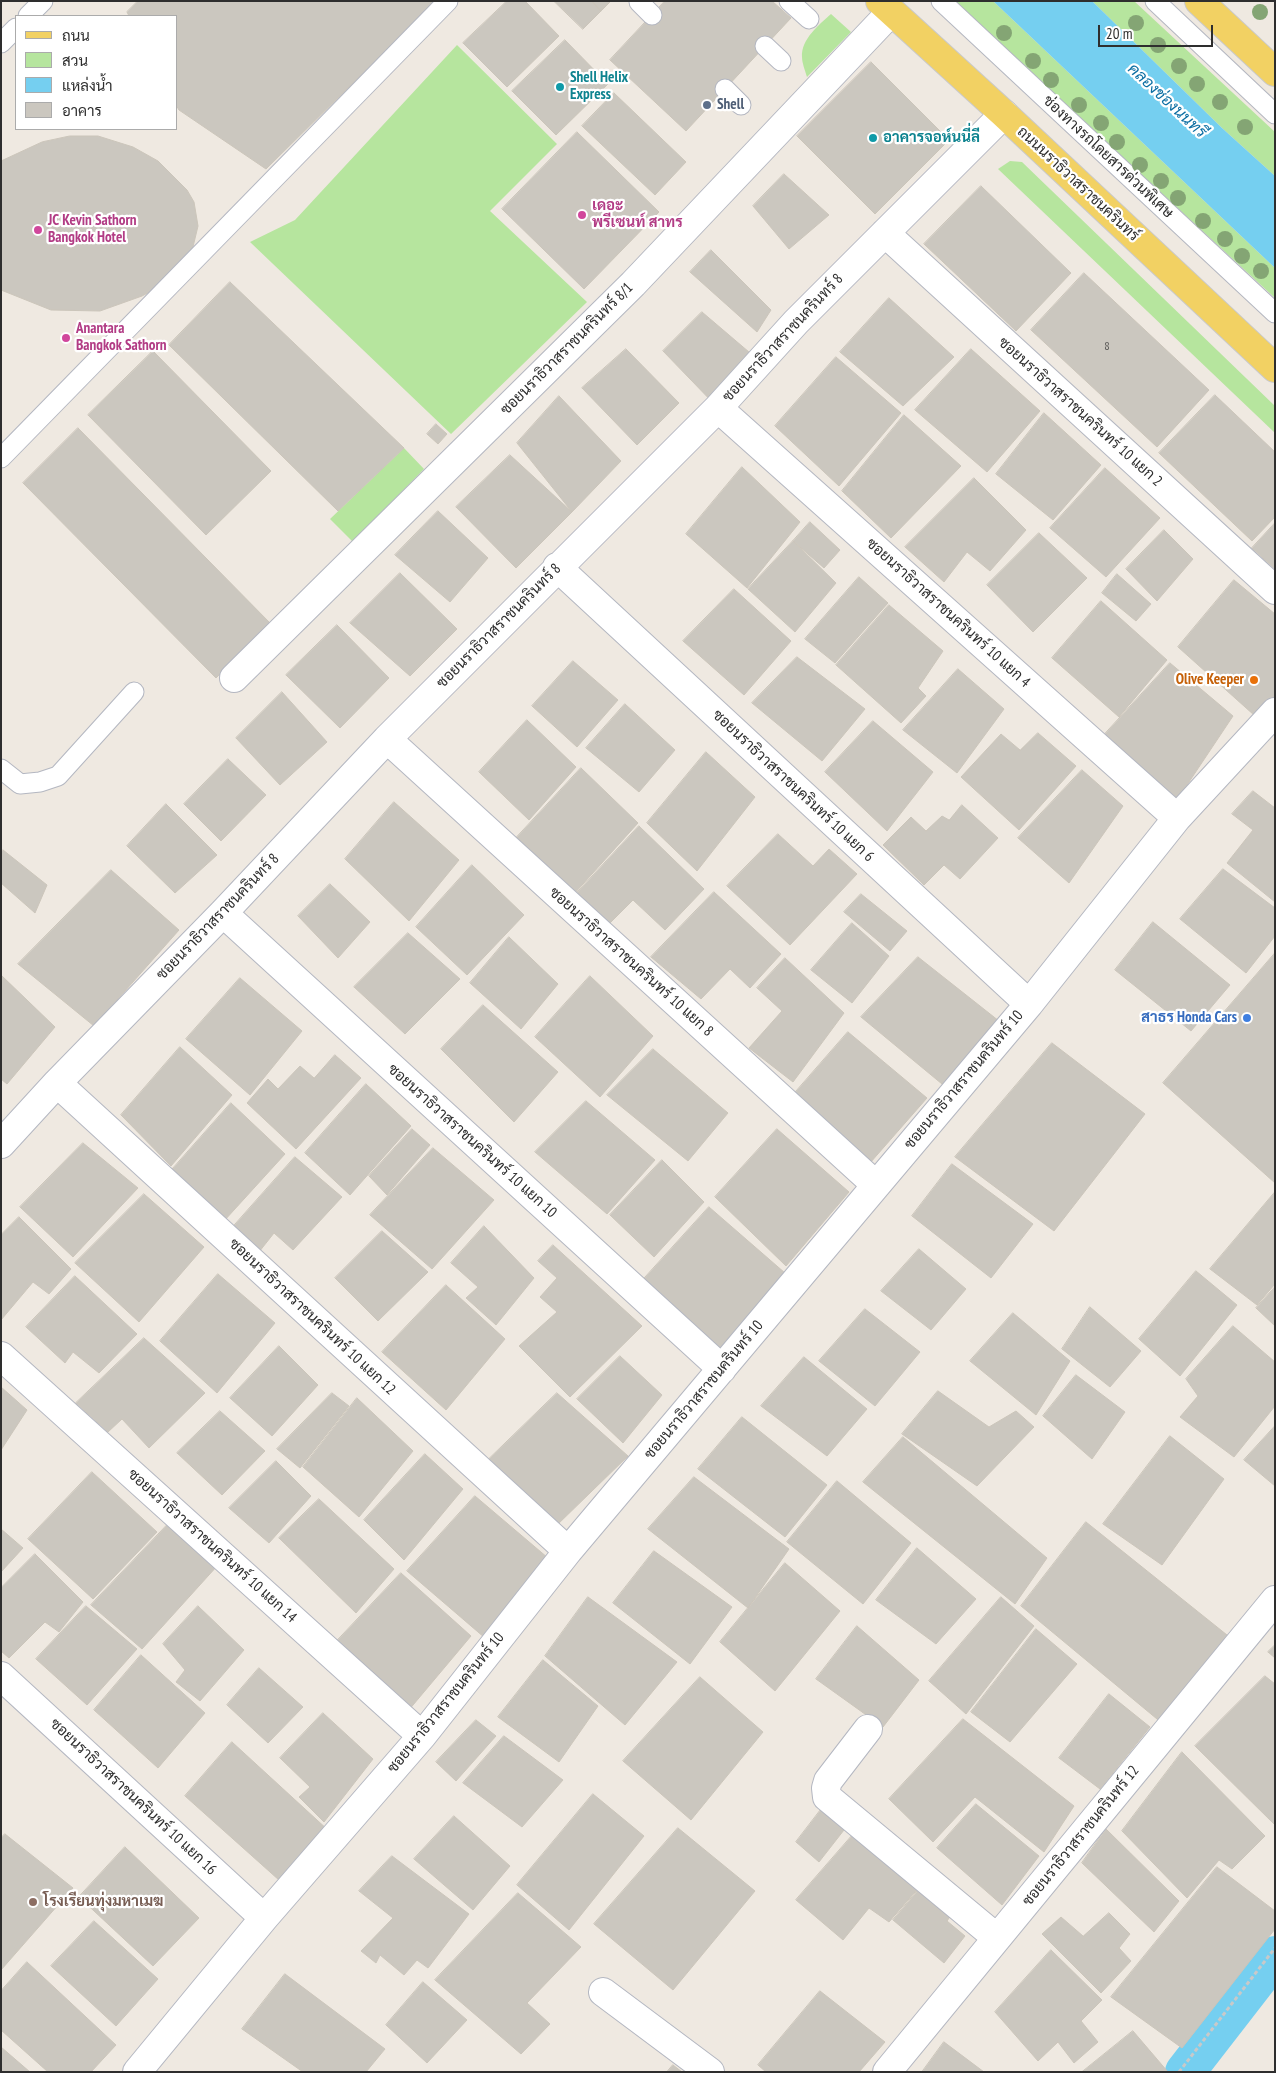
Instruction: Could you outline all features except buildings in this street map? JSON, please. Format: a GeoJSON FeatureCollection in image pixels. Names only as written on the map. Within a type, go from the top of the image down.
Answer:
{"type":"FeatureCollection","features":[{"type":"Feature","properties":{"kind":"main road"},"geometry":{"type":"LineString","coordinates":[[1199,1],[1275,72]]}},
{"type":"Feature","properties":{"kind":"main road","name":"ถนนนราธิวาสราชนครินทร์"},"geometry":{"type":"LineString","coordinates":[[886,6],[1275,368]]}},
{"type":"Feature","properties":{"kind":"street","name":"ซอยนราธิวาสราชนครินทร์ 8/1"},"geometry":{"type":"LineString","coordinates":[[234,678],[632,284],[886,6]]}},
{"type":"Feature","properties":{"kind":"street","name":"ซอยนราธิวาสราชนครินทร์ 8"},"geometry":{"type":"LineString","coordinates":[[1,1144],[57,1083],[223,914],[387,739],[718,408],[796,322],[1004,114]]}},
{"type":"Feature","properties":{"kind":"street","name":"ซอยนราธิวาสราชนครินทร์ 10 แยก 2"},"geometry":{"type":"LineString","coordinates":[[885,232],[1275,590]]}},
{"type":"Feature","properties":{"kind":"street","name":"ซอยนราธิวาสราชนครินทร์ 10 แยก 4"},"geometry":{"type":"LineString","coordinates":[[718,408],[1177,818]]}},
{"type":"Feature","properties":{"kind":"street","name":"ซอยนราธิวาสราชนครินทร์ 10 แยก 6"},"geometry":{"type":"LineString","coordinates":[[557,567],[1029,1004]]}},
{"type":"Feature","properties":{"kind":"street","name":"ซอยนราธิวาสราชนครินทร์ 10"},"geometry":{"type":"LineString","coordinates":[[137,2072],[264,1918],[422,1736],[568,1551],[1029,1004],[1177,818],[1275,712]]}},
{"type":"Feature","properties":{"kind":"street","name":"ซอยนราธิวาสราชนครินทร์ 10 แยก 8"},"geometry":{"type":"LineString","coordinates":[[387,739],[876,1185]]}},
{"type":"Feature","properties":{"kind":"street","name":"ซอยนราธิวาสราชนครินทร์ 10 แยก 10"},"geometry":{"type":"LineString","coordinates":[[223,914],[722,1369]]}},
{"type":"Feature","properties":{"kind":"street","name":"ซอยนราธิวาสราชนครินทร์ 10 แยก 12"},"geometry":{"type":"LineString","coordinates":[[57,1083],[568,1551]]}},
{"type":"Feature","properties":{"kind":"street","name":"ซอยนราธิวาสราชนครินทร์ 10 แยก 14"},"geometry":{"type":"LineString","coordinates":[[1,1356],[422,1736]]}},
{"type":"Feature","properties":{"kind":"street","name":"ซอยนราธิวาสราชนครินทร์ 12"},"geometry":{"type":"LineString","coordinates":[[887,2072],[1275,1600]]}},
{"type":"Feature","properties":{"kind":"street","name":"ซอยนราธิวาสราชนครินทร์ 10 แยก 16"},"geometry":{"type":"LineString","coordinates":[[1,1676],[264,1918]]}},
{"type":"Feature","properties":{"kind":"street"},"geometry":{"type":"LineString","coordinates":[[868,1729],[828,1781],[826,1788],[827,1797],[997,1938]]}},
{"type":"Feature","properties":{"kind":"street"},"geometry":{"type":"LineString","coordinates":[[603,1992],[710,2072]]}},
{"type":"Feature","properties":{"kind":"lane"},"geometry":{"type":"LineString","coordinates":[[29,15],[43,1]]}},
{"type":"Feature","properties":{"kind":"lane"},"geometry":{"type":"LineString","coordinates":[[1,458],[448,1]]}},
{"type":"Feature","properties":{"kind":"lane"},"geometry":{"type":"LineString","coordinates":[[789,1],[810,19]]}},
{"type":"Feature","properties":{"kind":"lane","name":"ช่องทางรถโดยสารด่วนพิเศษ"},"geometry":{"type":"LineString","coordinates":[[941,1],[1275,313]]}},
{"type":"Feature","properties":{"kind":"lane"},"geometry":{"type":"LineString","coordinates":[[1155,1],[1275,114]]}},
{"type":"Feature","properties":{"kind":"lane"},"geometry":{"type":"LineString","coordinates":[[1,43],[15,29]]}},
{"type":"Feature","properties":{"kind":"lane"},"geometry":{"type":"LineString","coordinates":[[765,46],[782,60]]}},
{"type":"Feature","properties":{"kind":"lane"},"geometry":{"type":"LineString","coordinates":[[725,89],[741,105]]}},
{"type":"Feature","properties":{"kind":"lane"},"geometry":{"type":"LineString","coordinates":[[1,769],[20,784],[40,782],[58,776],[134,692]]}},
{"type":"Feature","properties":{"kind":"path"},"geometry":{"type":"LineString","coordinates":[[1178,2072],[1275,1948]]}},
{"type":"Feature","properties":{"kind":"green space"},"geometry":{"type":"Polygon","coordinates":[[[953,1],[993,1],[1275,268],[1275,298],[953,1]]]}},
{"type":"Feature","properties":{"kind":"green space"},"geometry":{"type":"Polygon","coordinates":[[[1092,1],[1134,1],[1275,132],[1275,176],[1222,128],[1092,1]]]}},
{"type":"Feature","properties":{"kind":"green space"},"geometry":{"type":"Polygon","coordinates":[[[831,14],[851,32],[807,77],[802,59],[804,44],[831,14]]]}},
{"type":"Feature","properties":{"kind":"green space"},"geometry":{"type":"Polygon","coordinates":[[[457,45],[557,144],[490,211],[587,302],[451,434],[250,242],[295,220],[457,45]]]}},
{"type":"Feature","properties":{"kind":"green space"},"geometry":{"type":"Polygon","coordinates":[[[1010,161],[1022,162],[1275,406],[1275,433],[998,169],[1010,161]]]}},
{"type":"Feature","properties":{"kind":"green space"},"geometry":{"type":"Polygon","coordinates":[[[404,448],[424,469],[353,542],[330,519],[404,448]]]}},
{"type":"Feature","properties":{"kind":"water","name":"คลองช่องนนทรี"},"geometry":{"type":"Polygon","coordinates":[[[993,1],[1092,1],[1222,128],[1275,176],[1275,268],[993,1]]]}},
{"type":"Feature","properties":{"kind":"waterway"},"geometry":{"type":"LineString","coordinates":[[1185,2072],[1275,1956]]}},
{"type":"Feature","properties":{"kind":"place","name":"Shell Helix Express"},"geometry":{"type":"Point","coordinates":[560,87]}},
{"type":"Feature","properties":{"kind":"place","name":"Shell"},"geometry":{"type":"Point","coordinates":[707,105]}},
{"type":"Feature","properties":{"kind":"place","name":"อาคารจอห์นนี่ลี"},"geometry":{"type":"Point","coordinates":[873,138]}},
{"type":"Feature","properties":{"kind":"place","name":"เดอะ พรีเซนท์ สาทร"},"geometry":{"type":"Point","coordinates":[582,215]}},
{"type":"Feature","properties":{"kind":"place","name":"JC Kevin Sathorn Bangkok Hotel"},"geometry":{"type":"Point","coordinates":[38,230]}},
{"type":"Feature","properties":{"kind":"place","name":"Anantara Bangkok Sathorn"},"geometry":{"type":"Point","coordinates":[66,338]}},
{"type":"Feature","properties":{"kind":"place","name":"Olive Keeper"},"geometry":{"type":"Point","coordinates":[1254,680]}},
{"type":"Feature","properties":{"kind":"place","name":"สาธร Honda Cars"},"geometry":{"type":"Point","coordinates":[1247,1018]}},
{"type":"Feature","properties":{"kind":"place","name":"โรงเรียนทุ่งมหาเมฆ"},"geometry":{"type":"Point","coordinates":[33,1902]}}]}
